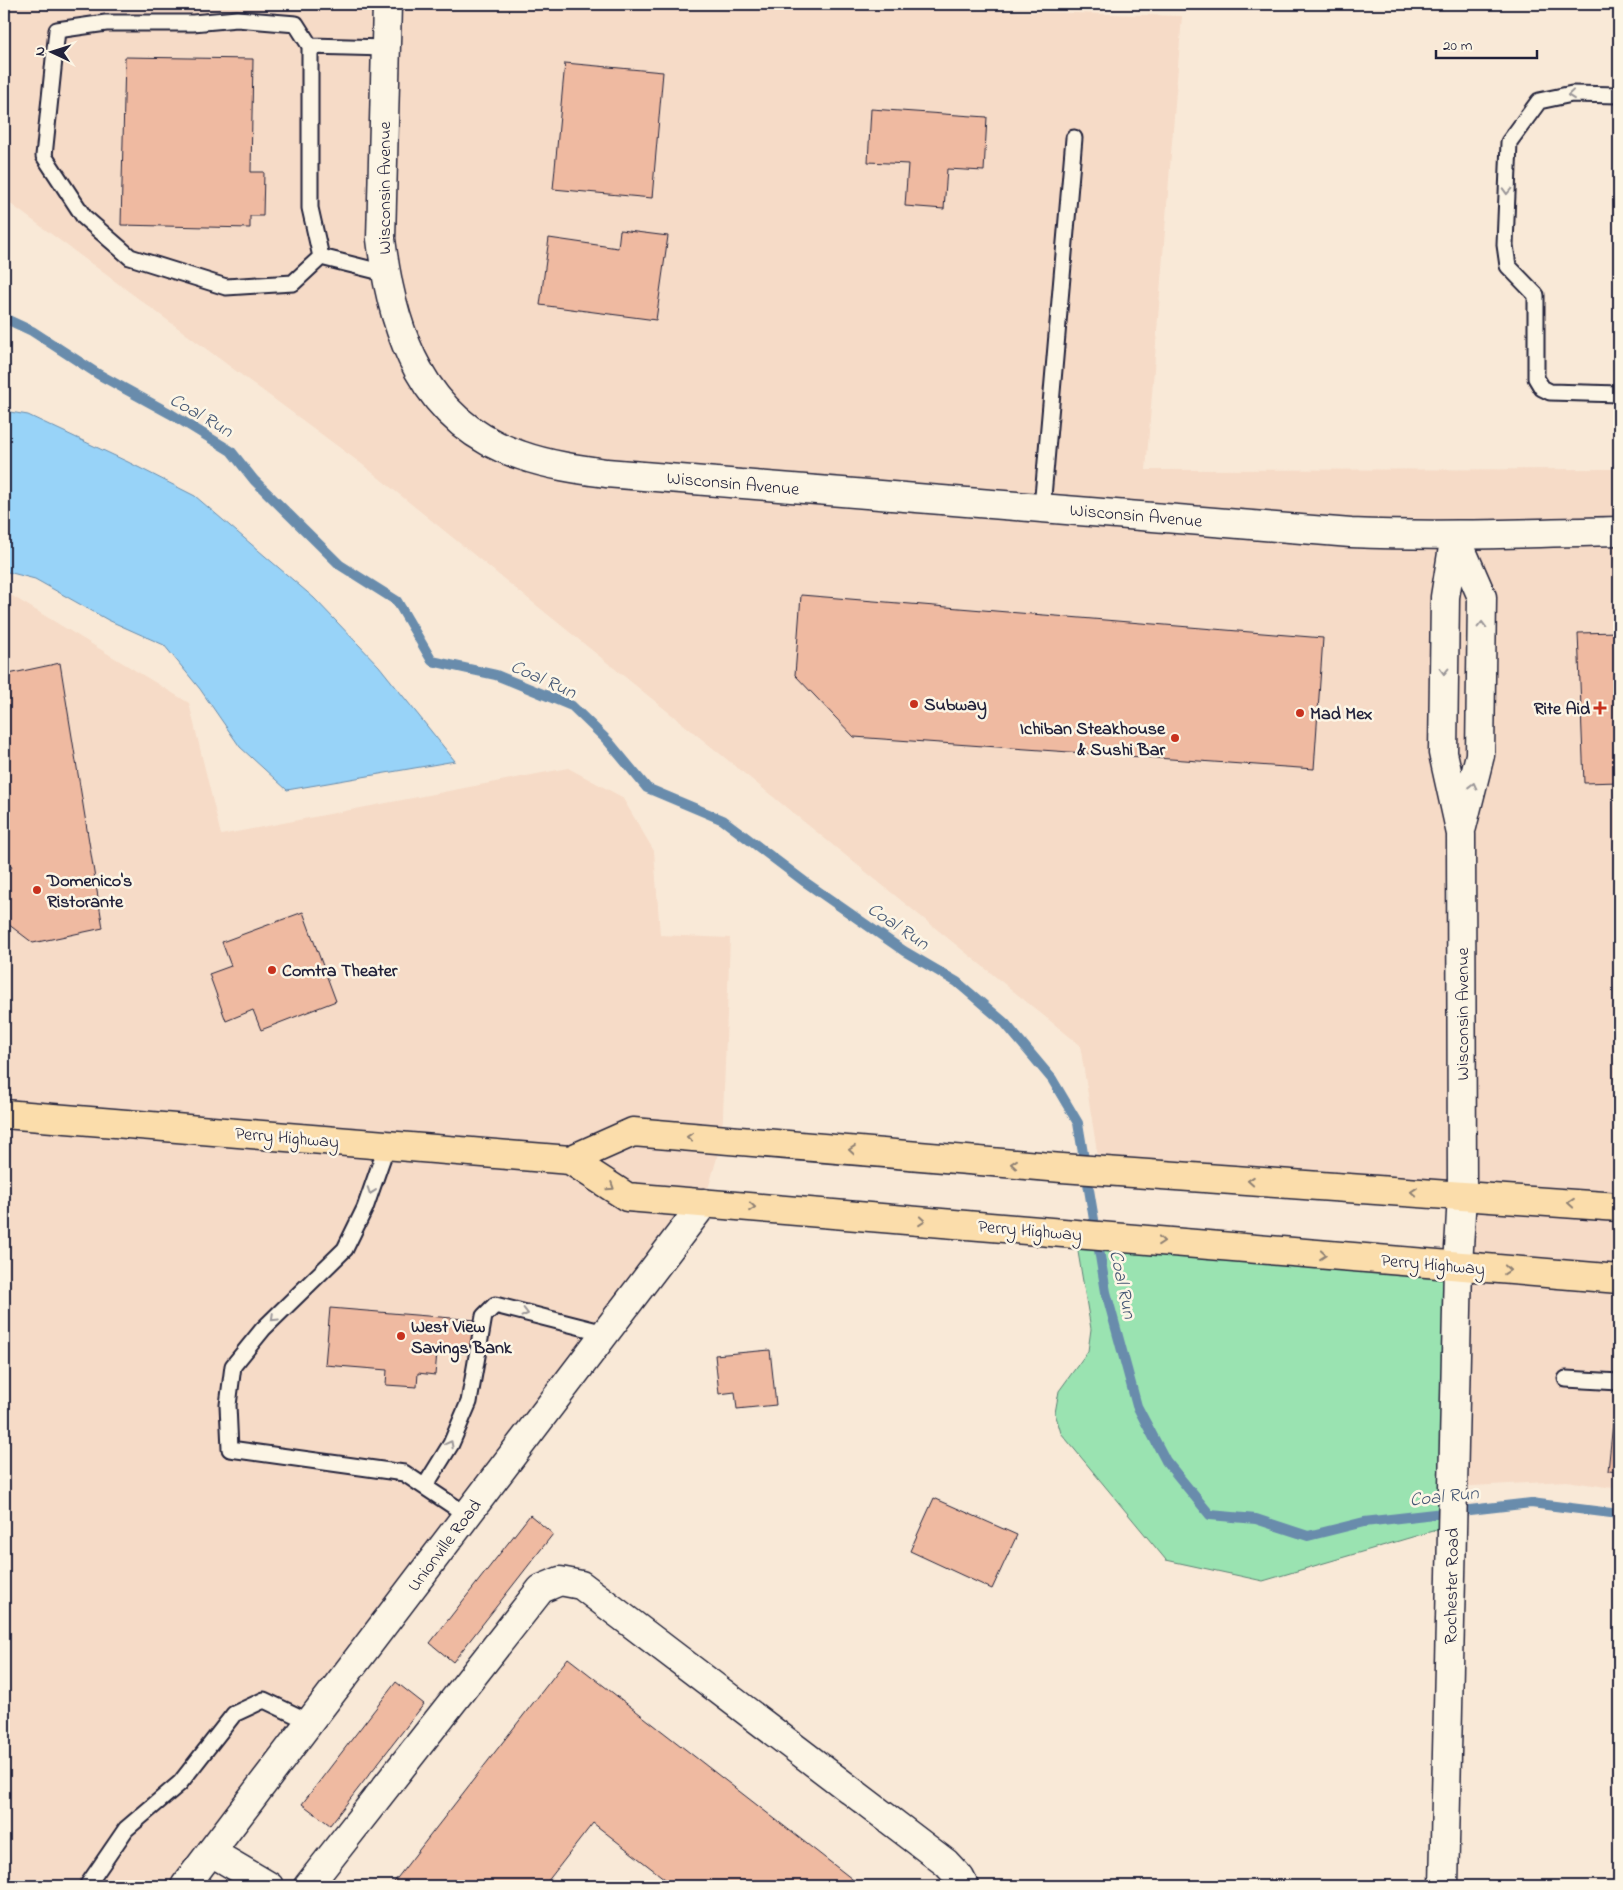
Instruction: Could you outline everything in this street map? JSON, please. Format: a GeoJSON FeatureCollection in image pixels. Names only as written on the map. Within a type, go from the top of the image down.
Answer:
{"type":"FeatureCollection","features":[{"type":"Feature","properties":{"kind":"main road","name":"Perry Highway"},"geometry":{"type":"LineString","coordinates":[[4,1114],[570,1160],[627,1197],[1619,1279]]}},
{"type":"Feature","properties":{"kind":"main road","name":"Perry Highway"},"geometry":{"type":"LineString","coordinates":[[570,1160],[633,1132],[1062,1168],[1619,1207]]}},
{"type":"Feature","properties":{"kind":"street","name":"Wisconsin Avenue"},"geometry":{"type":"LineString","coordinates":[[386,4],[381,239],[385,273],[402,336],[431,392],[446,410],[465,427],[488,441],[520,455],[560,466],[606,473],[1351,533],[1402,536],[1619,531]]}},
{"type":"Feature","properties":{"kind":"street","name":"Wisconsin Avenue"},"geometry":{"type":"LineString","coordinates":[[1454,535],[1482,597],[1480,755],[1461,834]]}},
{"type":"Feature","properties":{"kind":"street","name":"Wisconsin Avenue"},"geometry":{"type":"LineString","coordinates":[[1454,535],[1445,597],[1443,753],[1461,834],[1462,1195]]}},
{"type":"Feature","properties":{"kind":"street","name":"Rochester Road"},"geometry":{"type":"LineString","coordinates":[[1444,1886],[1458,1266],[1462,1195]]}},
{"type":"Feature","properties":{"kind":"street","name":"Unionville Road"},"geometry":{"type":"LineString","coordinates":[[185,1886],[704,1203]]}},
{"type":"Feature","properties":{"kind":"street"},"geometry":{"type":"LineString","coordinates":[[308,1886],[541,1589],[560,1580],[581,1585],[946,1863],[960,1878],[964,1886]]}},
{"type":"Feature","properties":{"kind":"street"},"geometry":{"type":"LineString","coordinates":[[211,1852],[269,1886]]}},
{"type":"Feature","properties":{"kind":"lane"},"geometry":{"type":"LineString","coordinates":[[237,19],[296,24],[310,46],[310,208],[321,257],[293,284],[226,286],[130,256],[84,217],[44,156],[57,30],[106,23],[193,23],[237,19]]}},
{"type":"Feature","properties":{"kind":"lane"},"geometry":{"type":"LineString","coordinates":[[310,46],[386,48]]}},
{"type":"Feature","properties":{"kind":"lane"},"geometry":{"type":"LineString","coordinates":[[1619,94],[1572,94],[1539,100],[1509,142],[1505,245],[1508,266],[1536,295],[1536,378],[1542,388],[1550,392],[1619,394]]}},
{"type":"Feature","properties":{"kind":"lane"},"geometry":{"type":"LineString","coordinates":[[1042,508],[1074,138]]}},
{"type":"Feature","properties":{"kind":"lane"},"geometry":{"type":"LineString","coordinates":[[321,257],[385,273]]}},
{"type":"Feature","properties":{"kind":"lane"},"geometry":{"type":"LineString","coordinates":[[387,1145],[365,1208],[344,1249],[262,1329],[233,1366],[228,1405],[230,1449],[404,1473],[468,1515]]}},
{"type":"Feature","properties":{"kind":"lane"},"geometry":{"type":"LineString","coordinates":[[425,1486],[451,1444],[469,1402],[484,1316],[495,1306],[605,1333]]}},
{"type":"Feature","properties":{"kind":"lane"},"geometry":{"type":"LineString","coordinates":[[1566,1379],[1619,1382]]}},
{"type":"Feature","properties":{"kind":"lane"},"geometry":{"type":"LineString","coordinates":[[87,1886],[126,1829],[180,1783],[234,1714],[264,1700],[310,1722]]}},
{"type":"Feature","properties":{"kind":"shaded area"},"geometry":{"type":"Polygon","coordinates":[[[4,4],[755,4],[1182,16],[1146,470],[1619,469],[1619,1489],[1567,1481],[1453,1487],[1462,1195],[1100,1170],[1080,1045],[363,465],[4,199],[4,4]]]}},
{"type":"Feature","properties":{"kind":"shaded area"},"geometry":{"type":"Polygon","coordinates":[[[4,591],[189,703],[221,835],[568,768],[622,797],[654,851],[660,935],[730,938],[722,1140],[704,1203],[185,1886],[4,1886],[4,591]]]}},
{"type":"Feature","properties":{"kind":"green space"},"geometry":{"type":"Polygon","coordinates":[[[1075,1234],[1458,1266],[1453,1525],[1263,1581],[1166,1560],[1061,1433],[1055,1413],[1059,1391],[1088,1351],[1091,1329],[1075,1234]]]}},
{"type":"Feature","properties":{"kind":"water"},"geometry":{"type":"Polygon","coordinates":[[[4,411],[28,415],[195,496],[314,598],[379,666],[455,761],[287,790],[240,747],[200,689],[164,645],[108,620],[35,579],[4,571],[4,411]]]}},
{"type":"Feature","properties":{"kind":"building"},"geometry":{"type":"Polygon","coordinates":[[[125,57],[253,59],[251,172],[264,172],[263,216],[250,216],[250,228],[121,225],[125,57]]]}},
{"type":"Feature","properties":{"kind":"building"},"geometry":{"type":"Polygon","coordinates":[[[565,63],[663,72],[652,198],[553,189],[565,63]]]}},
{"type":"Feature","properties":{"kind":"building"},"geometry":{"type":"Polygon","coordinates":[[[871,109],[987,117],[984,171],[947,169],[944,209],[905,206],[908,164],[868,162],[871,109]]]}},
{"type":"Feature","properties":{"kind":"building"},"geometry":{"type":"Polygon","coordinates":[[[620,230],[668,236],[656,320],[540,305],[549,238],[618,248],[620,230]]]}},
{"type":"Feature","properties":{"kind":"building"},"geometry":{"type":"Polygon","coordinates":[[[801,595],[1323,638],[1314,769],[854,737],[795,675],[801,595]]]}},
{"type":"Feature","properties":{"kind":"building","name":"Rite Aid"},"geometry":{"type":"Polygon","coordinates":[[[1619,632],[1619,782],[1584,783],[1578,633],[1619,632]]]}},
{"type":"Feature","properties":{"kind":"building"},"geometry":{"type":"Polygon","coordinates":[[[60,663],[103,928],[33,943],[4,921],[4,879],[12,867],[4,861],[4,675],[60,663]]]}},
{"type":"Feature","properties":{"kind":"building","name":"Comtra Theater"},"geometry":{"type":"Polygon","coordinates":[[[303,912],[336,1001],[261,1030],[253,1010],[226,1021],[209,974],[231,966],[222,942],[303,912]]]}},
{"type":"Feature","properties":{"kind":"building","name":"West View Savings Bank"},"geometry":{"type":"Polygon","coordinates":[[[330,1308],[476,1320],[474,1354],[437,1352],[435,1375],[418,1373],[417,1387],[386,1385],[387,1370],[325,1365],[330,1308]]]}},
{"type":"Feature","properties":{"kind":"building"},"geometry":{"type":"Polygon","coordinates":[[[770,1350],[776,1405],[737,1409],[735,1392],[719,1394],[715,1355],[770,1350]]]}},
{"type":"Feature","properties":{"kind":"building"},"geometry":{"type":"Polygon","coordinates":[[[1614,1413],[1619,1414],[1619,1472],[1608,1471],[1614,1413]]]}},
{"type":"Feature","properties":{"kind":"building"},"geometry":{"type":"Polygon","coordinates":[[[934,1498],[1017,1535],[992,1589],[910,1551],[934,1498]]]}},
{"type":"Feature","properties":{"kind":"building"},"geometry":{"type":"Polygon","coordinates":[[[530,1515],[553,1534],[453,1662],[430,1643],[530,1515]]]}},
{"type":"Feature","properties":{"kind":"building"},"geometry":{"type":"Polygon","coordinates":[[[568,1658],[861,1886],[674,1886],[593,1823],[544,1886],[391,1886],[568,1658]]]}},
{"type":"Feature","properties":{"kind":"building"},"geometry":{"type":"Polygon","coordinates":[[[396,1682],[424,1704],[330,1825],[302,1804],[396,1682]]]}},
{"type":"Feature","properties":{"kind":"waterway","name":"Coal Run"},"geometry":{"type":"LineString","coordinates":[[4,318],[32,331],[98,374],[171,414],[231,451],[254,480],[340,565],[397,601],[432,661],[496,675],[572,706],[608,741],[647,788],[723,820],[805,882],[904,951],[957,982],[1005,1023],[1052,1079],[1078,1123],[1106,1292],[1137,1406],[1166,1461],[1210,1515],[1256,1519],[1308,1536],[1364,1522],[1531,1503],[1619,1514]]}},
{"type":"Feature","properties":{"kind":"place","name":"Subway"},"geometry":{"type":"Point","coordinates":[914,704]}},
{"type":"Feature","properties":{"kind":"place","name":"Rite Aid"},"geometry":{"type":"Point","coordinates":[1600,708]}},
{"type":"Feature","properties":{"kind":"place","name":"Mad Mex"},"geometry":{"type":"Point","coordinates":[1300,713]}},
{"type":"Feature","properties":{"kind":"place","name":"Ichiban Steakhouse & Sushi Bar"},"geometry":{"type":"Point","coordinates":[1175,738]}},
{"type":"Feature","properties":{"kind":"place","name":"Domenico's Ristorante"},"geometry":{"type":"Point","coordinates":[37,890]}},
{"type":"Feature","properties":{"kind":"place","name":"Comtra Theater"},"geometry":{"type":"Point","coordinates":[272,970]}},
{"type":"Feature","properties":{"kind":"place","name":"West View Savings Bank"},"geometry":{"type":"Point","coordinates":[401,1336]}}]}
